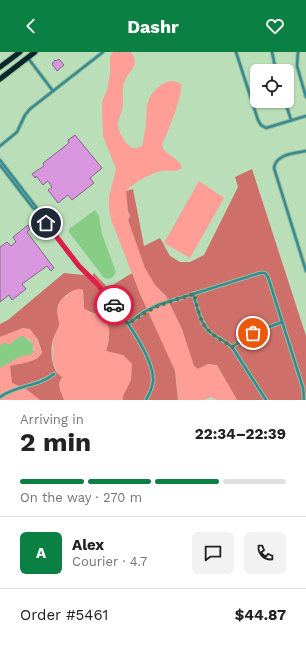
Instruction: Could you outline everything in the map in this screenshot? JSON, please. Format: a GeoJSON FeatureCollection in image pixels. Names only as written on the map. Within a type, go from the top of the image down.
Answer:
{"type":"FeatureCollection","features":[{"type":"Feature","properties":{"kind":"highway"},"geometry":{"type":"LineString","coordinates":[[0,67],[20,52]]}},
{"type":"Feature","properties":{"kind":"highway"},"geometry":{"type":"LineString","coordinates":[[0,79],[15,67],[18,62],[35,52]]}},
{"type":"Feature","properties":{"kind":"street"},"geometry":{"type":"LineString","coordinates":[[0,146],[17,132],[24,117],[30,109],[103,52]]}},
{"type":"Feature","properties":{"kind":"street"},"geometry":{"type":"LineString","coordinates":[[236,52],[260,124],[266,128],[306,116]]}},
{"type":"Feature","properties":{"kind":"street"},"geometry":{"type":"LineString","coordinates":[[272,52],[275,64]]}},
{"type":"Feature","properties":{"kind":"street"},"geometry":{"type":"LineString","coordinates":[[298,52],[296,66],[306,97]]}},
{"type":"Feature","properties":{"kind":"street"},"geometry":{"type":"LineString","coordinates":[[29,55],[53,90]]}},
{"type":"Feature","properties":{"kind":"street"},"geometry":{"type":"LineString","coordinates":[[287,108],[291,120]]}},
{"type":"Feature","properties":{"kind":"street"},"geometry":{"type":"LineString","coordinates":[[306,151],[281,158],[276,162],[274,168],[306,271]]}},
{"type":"Feature","properties":{"kind":"street"},"geometry":{"type":"LineString","coordinates":[[0,160],[79,266],[98,285],[137,338],[152,371],[153,380],[151,391],[146,400]]}},
{"type":"Feature","properties":{"kind":"street"},"geometry":{"type":"LineString","coordinates":[[0,165],[38,211]]}},
{"type":"Feature","properties":{"kind":"street"},"geometry":{"type":"LineString","coordinates":[[128,324],[144,312],[158,305],[260,273],[265,273],[268,277],[303,388],[304,400]]}},
{"type":"Feature","properties":{"kind":"street"},"geometry":{"type":"LineString","coordinates":[[194,294],[203,323],[208,330],[232,347],[266,400]]}},
{"type":"Feature","properties":{"kind":"street"},"geometry":{"type":"LineString","coordinates":[[232,347],[253,333],[282,322]]}},
{"type":"Feature","properties":{"kind":"street"},"geometry":{"type":"LineString","coordinates":[[0,397],[6,393],[46,381],[54,374]]}},
{"type":"Feature","properties":{"kind":"shaded area"},"geometry":{"type":"Polygon","coordinates":[[[113,52],[131,52],[135,61],[133,68],[124,82],[123,106],[118,125],[123,138],[132,148],[142,146],[147,104],[153,92],[166,82],[171,81],[181,84],[180,95],[176,108],[162,145],[166,152],[181,164],[182,168],[157,172],[133,184],[126,191],[130,216],[128,220],[145,268],[155,285],[166,296],[182,329],[194,366],[198,369],[208,364],[217,365],[237,400],[217,400],[211,397],[204,400],[178,400],[176,376],[140,294],[112,222],[109,209],[109,197],[116,169],[103,136],[102,102],[107,90],[110,73],[110,57],[113,52]]]}},
{"type":"Feature","properties":{"kind":"shaded area"},"geometry":{"type":"Polygon","coordinates":[[[252,169],[306,336],[306,400],[237,400],[217,365],[208,364],[198,369],[194,366],[182,329],[166,296],[155,285],[145,268],[128,220],[130,216],[126,191],[133,189],[144,246],[160,238],[170,256],[180,262],[190,262],[204,255],[238,187],[235,177],[252,169]]]}},
{"type":"Feature","properties":{"kind":"shaded area"},"geometry":{"type":"Polygon","coordinates":[[[199,181],[224,198],[190,258],[164,243],[199,181]]]}},
{"type":"Feature","properties":{"kind":"shaded area"},"geometry":{"type":"Polygon","coordinates":[[[95,210],[99,216],[102,234],[116,272],[110,279],[104,278],[69,232],[69,229],[95,210]]]}},
{"type":"Feature","properties":{"kind":"shaded area"},"geometry":{"type":"Polygon","coordinates":[[[64,273],[92,276],[94,273],[108,288],[132,273],[175,371],[178,400],[123,400],[123,396],[131,380],[132,364],[123,355],[106,351],[109,337],[107,323],[101,316],[84,308],[83,290],[80,289],[72,291],[59,303],[57,311],[59,325],[52,344],[52,360],[58,374],[62,377],[59,385],[64,400],[40,400],[26,389],[12,383],[10,366],[33,360],[40,356],[42,352],[38,340],[30,329],[23,328],[0,337],[0,324],[8,320],[64,273]]]}},
{"type":"Feature","properties":{"kind":"shaded area"},"geometry":{"type":"Polygon","coordinates":[[[76,288],[83,290],[83,303],[88,312],[101,317],[108,326],[109,337],[106,351],[123,355],[132,364],[131,380],[123,396],[123,400],[64,400],[59,390],[60,378],[53,363],[53,339],[59,302],[76,288]]]}},
{"type":"Feature","properties":{"kind":"shaded area"},"geometry":{"type":"Polygon","coordinates":[[[23,328],[33,331],[42,352],[40,356],[33,360],[10,366],[12,383],[26,389],[40,400],[0,400],[0,368],[34,350],[34,347],[32,342],[22,337],[19,337],[10,344],[3,344],[0,346],[0,337],[23,328]]]}},
{"type":"Feature","properties":{"kind":"shaded area"},"geometry":{"type":"Polygon","coordinates":[[[23,336],[33,344],[33,353],[18,358],[0,368],[0,345],[4,343],[10,344],[19,337],[23,336]]]}},
{"type":"Feature","properties":{"kind":"building"},"geometry":{"type":"Polygon","coordinates":[[[59,59],[64,65],[57,71],[52,64],[55,60],[56,61],[59,59]]]}},
{"type":"Feature","properties":{"kind":"building"},"geometry":{"type":"Polygon","coordinates":[[[75,135],[102,168],[90,178],[94,183],[72,200],[68,195],[58,203],[48,190],[52,187],[48,181],[43,185],[36,176],[35,178],[32,174],[44,166],[43,163],[69,143],[68,140],[75,135]]]}},
{"type":"Feature","properties":{"kind":"building"},"geometry":{"type":"Polygon","coordinates":[[[28,225],[30,229],[27,232],[54,268],[51,271],[47,266],[22,284],[26,289],[12,300],[9,295],[0,302],[0,247],[7,242],[11,246],[16,242],[13,237],[28,225]]]}},
{"type":"Feature","properties":{"kind":"way so far"},"geometry":{"type":"LineString","coordinates":[[114,305],[128,324],[144,312],[158,305],[194,294],[203,323],[208,330],[232,347],[253,333]]}},
{"type":"Feature","properties":{"kind":"route"},"geometry":{"type":"LineString","coordinates":[[46,223],[79,266],[98,285],[114,305]]}}]}
